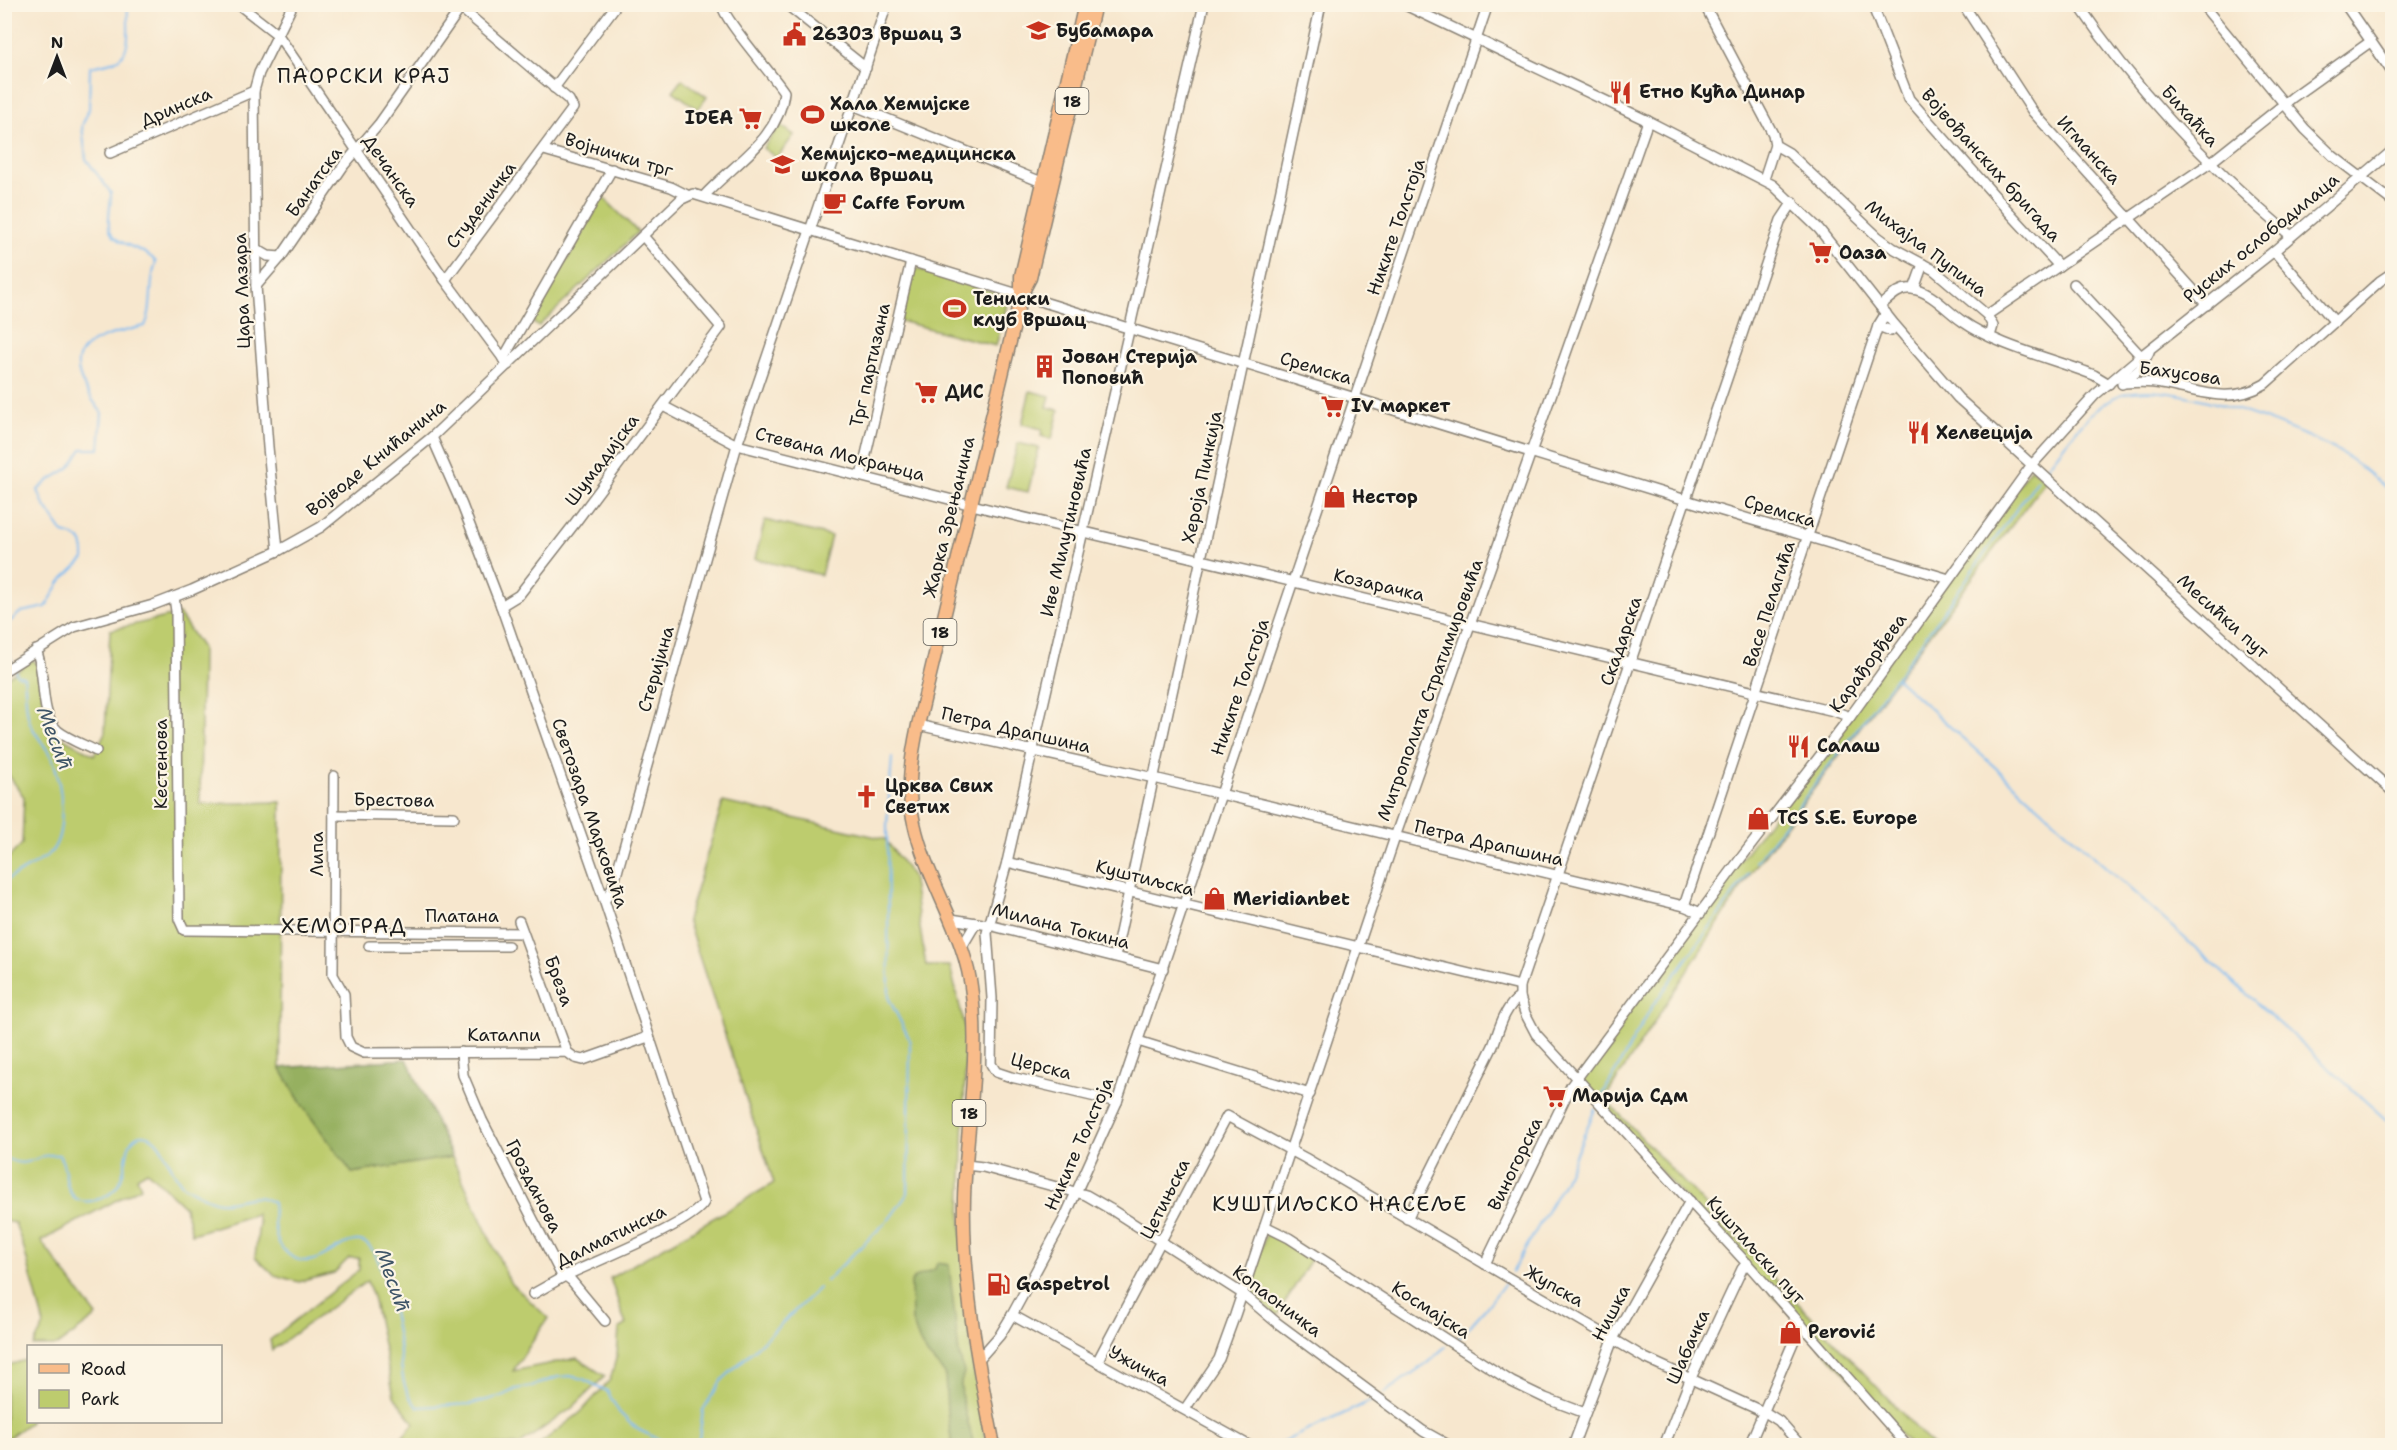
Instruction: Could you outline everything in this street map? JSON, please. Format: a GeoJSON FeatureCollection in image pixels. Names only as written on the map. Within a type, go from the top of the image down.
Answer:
{"type":"FeatureCollection","features":[{"type":"Feature","properties":{"kind":"main road","name":"Жарка Зрењанина"},"geometry":{"type":"LineString","coordinates":[[1021,296],[1021,276],[1085,4]]}},
{"type":"Feature","properties":{"kind":"main road","name":"Жарка Зрењанина"},"geometry":{"type":"LineString","coordinates":[[951,919],[913,822],[910,775],[918,725],[971,504],[1021,296],[1030,278],[1095,4]]}},
{"type":"Feature","properties":{"kind":"main road","name":"18"},"geometry":{"type":"LineString","coordinates":[[951,919],[963,945],[974,1010],[966,1165],[966,1268],[978,1360],[994,1446]]}},
{"type":"Feature","properties":{"kind":"street","name":"Дечанска"},"geometry":{"type":"LineString","coordinates":[[238,4],[278,35],[445,280],[505,362]]}},
{"type":"Feature","properties":{"kind":"street","name":"Цара Лазара"},"geometry":{"type":"LineString","coordinates":[[278,551],[256,286],[255,91],[259,73],[293,4]]}},
{"type":"Feature","properties":{"kind":"street"},"geometry":{"type":"LineString","coordinates":[[458,7],[554,88],[618,4]]}},
{"type":"Feature","properties":{"kind":"street"},"geometry":{"type":"LineString","coordinates":[[704,196],[762,142],[776,122],[783,105],[784,92],[725,16],[722,4]]}},
{"type":"Feature","properties":{"kind":"street"},"geometry":{"type":"LineString","coordinates":[[786,4],[866,68]]}},
{"type":"Feature","properties":{"kind":"street","name":"Стеријина"},"geometry":{"type":"LineString","coordinates":[[604,900],[614,883],[737,445],[887,4]]}},
{"type":"Feature","properties":{"kind":"street","name":"Иве Милутиновића"},"geometry":{"type":"LineString","coordinates":[[993,1068],[992,998],[987,940],[989,925],[1006,862],[1204,4]]}},
{"type":"Feature","properties":{"kind":"street","name":"Хероја Пинкија"},"geometry":{"type":"LineString","coordinates":[[1115,956],[1321,4]]}},
{"type":"Feature","properties":{"kind":"street","name":"Месићки пут"},"geometry":{"type":"LineString","coordinates":[[1403,4],[1648,121],[1764,180],[1793,202],[1819,229],[1883,310],[1958,398],[2392,791]]}},
{"type":"Feature","properties":{"kind":"street","name":"Никите Толстоја"},"geometry":{"type":"LineString","coordinates":[[978,1360],[1000,1335],[1012,1315],[1077,1193],[1117,1102],[1488,4]]}},
{"type":"Feature","properties":{"kind":"street"},"geometry":{"type":"LineString","coordinates":[[1704,4],[1773,134],[1775,148],[1764,180]]}},
{"type":"Feature","properties":{"kind":"street","name":"Војвођанских бригада"},"geometry":{"type":"LineString","coordinates":[[1872,4],[1909,99],[2059,266],[2210,163],[2283,105],[2370,42]]}},
{"type":"Feature","properties":{"kind":"street","name":"Игманска"},"geometry":{"type":"LineString","coordinates":[[1963,4],[2034,112],[2207,305]]}},
{"type":"Feature","properties":{"kind":"street","name":"Бихаћка"},"geometry":{"type":"LineString","coordinates":[[2078,4],[2124,67],[2160,109],[2210,163],[2291,236]]}},
{"type":"Feature","properties":{"kind":"street"},"geometry":{"type":"LineString","coordinates":[[2202,4],[2283,105],[2321,146],[2392,201]]}},
{"type":"Feature","properties":{"kind":"street"},"geometry":{"type":"LineString","coordinates":[[2345,4],[2392,72]]}},
{"type":"Feature","properties":{"kind":"street","name":"Банатска"},"geometry":{"type":"LineString","coordinates":[[256,286],[281,257],[344,165],[379,124],[458,7]]}},
{"type":"Feature","properties":{"kind":"street","name":"Војнички трг"},"geometry":{"type":"LineString","coordinates":[[554,88],[569,100],[573,108],[544,150],[676,189],[687,195],[704,196]]}},
{"type":"Feature","properties":{"kind":"street","name":"Дринска"},"geometry":{"type":"LineString","coordinates":[[110,153],[255,91]]}},
{"type":"Feature","properties":{"kind":"street"},"geometry":{"type":"LineString","coordinates":[[853,105],[1044,183]]}},
{"type":"Feature","properties":{"kind":"street","name":"Митрополита Стратимировића"},"geometry":{"type":"LineString","coordinates":[[1185,1409],[1219,1359],[1395,837],[1648,121]]}},
{"type":"Feature","properties":{"kind":"street","name":"Михајла Пупина"},"geometry":{"type":"LineString","coordinates":[[1775,148],[1788,153],[1878,237],[1921,270],[1934,270],[1987,315],[1994,327],[1990,336]]}},
{"type":"Feature","properties":{"kind":"street","name":"Студеничка"},"geometry":{"type":"LineString","coordinates":[[445,280],[544,150]]}},
{"type":"Feature","properties":{"kind":"street","name":"Руских ослободилаца"},"geometry":{"type":"LineString","coordinates":[[2031,466],[2090,400],[2141,356],[2274,251],[2392,151]]}},
{"type":"Feature","properties":{"kind":"street","name":"Војводе Книћанина"},"geometry":{"type":"LineString","coordinates":[[505,362],[524,323],[612,169]]}},
{"type":"Feature","properties":{"kind":"street","name":"Војводе Книћанина"},"geometry":{"type":"LineString","coordinates":[[5,671],[82,624],[131,612],[174,597],[278,551],[321,527],[432,437],[505,362],[539,336],[687,195]]}},
{"type":"Feature","properties":{"kind":"street","name":"Сремска"},"geometry":{"type":"LineString","coordinates":[[704,196],[1021,296],[1949,579]]}},
{"type":"Feature","properties":{"kind":"street","name":"Скадарска"},"geometry":{"type":"LineString","coordinates":[[1577,1080],[1536,1034],[1520,998],[1520,986],[1781,220],[1793,202]]}},
{"type":"Feature","properties":{"kind":"street","name":"Шумадијска"},"geometry":{"type":"LineString","coordinates":[[501,606],[519,595],[721,327],[643,236]]}},
{"type":"Feature","properties":{"kind":"street"},"geometry":{"type":"LineString","coordinates":[[256,249],[268,256],[281,257]]}},
{"type":"Feature","properties":{"kind":"street"},"geometry":{"type":"LineString","coordinates":[[2274,251],[2335,322]]}},
{"type":"Feature","properties":{"kind":"street","name":"Трг партизана"},"geometry":{"type":"LineString","coordinates":[[861,476],[911,261]]}},
{"type":"Feature","properties":{"kind":"street","name":"Михајла Пупина"},"geometry":{"type":"LineString","coordinates":[[1987,315],[2059,266]]}},
{"type":"Feature","properties":{"kind":"street"},"geometry":{"type":"LineString","coordinates":[[1883,310],[1898,291],[1914,289],[1921,270]]}},
{"type":"Feature","properties":{"kind":"street","name":"Бахусова"},"geometry":{"type":"LineString","coordinates":[[2124,383],[2146,382],[2228,397],[2248,393],[2265,384],[2392,273]]}},
{"type":"Feature","properties":{"kind":"street"},"geometry":{"type":"LineString","coordinates":[[2074,284],[2141,356]]}},
{"type":"Feature","properties":{"kind":"street","name":"Михајла Пупина"},"geometry":{"type":"LineString","coordinates":[[1914,289],[1990,336],[2094,375],[2107,386]]}},
{"type":"Feature","properties":{"kind":"street","name":"Васе Пелагића"},"geometry":{"type":"LineString","coordinates":[[1684,906],[1883,310]]}},
{"type":"Feature","properties":{"kind":"street"},"geometry":{"type":"LineString","coordinates":[[524,323],[530,332],[539,336]]}},
{"type":"Feature","properties":{"kind":"street"},"geometry":{"type":"LineString","coordinates":[[1878,326],[1891,331]]}},
{"type":"Feature","properties":{"kind":"street","name":"Руских ослободилаца"},"geometry":{"type":"LineString","coordinates":[[2107,386],[2124,383],[2140,369],[2150,350]]}},
{"type":"Feature","properties":{"kind":"street"},"geometry":{"type":"LineString","coordinates":[[2140,369],[2140,375],[2146,382]]}},
{"type":"Feature","properties":{"kind":"street"},"geometry":{"type":"LineString","coordinates":[[2124,383],[2125,370]]}},
{"type":"Feature","properties":{"kind":"street"},"geometry":{"type":"LineString","coordinates":[[663,406],[737,445]]}},
{"type":"Feature","properties":{"kind":"street","name":"Светозара Марковића"},"geometry":{"type":"LineString","coordinates":[[432,437],[462,505],[501,606],[604,900],[703,1198],[703,1204]]}},
{"type":"Feature","properties":{"kind":"street","name":"Стевана Мокрањца"},"geometry":{"type":"LineString","coordinates":[[737,445],[971,504]]}},
{"type":"Feature","properties":{"kind":"street","name":"Карађорђева"},"geometry":{"type":"LineString","coordinates":[[1577,1080],[1850,717],[2031,466]]}},
{"type":"Feature","properties":{"kind":"street","name":"Козарачка"},"geometry":{"type":"LineString","coordinates":[[971,504],[1850,717]]}},
{"type":"Feature","properties":{"kind":"street","name":"Кестенова"},"geometry":{"type":"LineString","coordinates":[[174,597],[176,611],[178,919],[184,930]]}},
{"type":"Feature","properties":{"kind":"street"},"geometry":{"type":"LineString","coordinates":[[36,650],[43,668],[46,707],[56,730],[96,751]]}},
{"type":"Feature","properties":{"kind":"street","name":"Петра Драпшина"},"geometry":{"type":"LineString","coordinates":[[918,725],[1221,794],[1684,906],[1701,913]]}},
{"type":"Feature","properties":{"kind":"street","name":"Липа"},"geometry":{"type":"LineString","coordinates":[[334,776],[333,975],[344,993],[346,1037],[354,1050]]}},
{"type":"Feature","properties":{"kind":"street","name":"Брестова"},"geometry":{"type":"LineString","coordinates":[[334,815],[454,817]]}},
{"type":"Feature","properties":{"kind":"street","name":"Куштиљска"},"geometry":{"type":"LineString","coordinates":[[1006,862],[1520,986]]}},
{"type":"Feature","properties":{"kind":"street","name":"Милана Токина"},"geometry":{"type":"LineString","coordinates":[[951,919],[989,925],[1163,969]]}},
{"type":"Feature","properties":{"kind":"street","name":"Бреза"},"geometry":{"type":"LineString","coordinates":[[519,921],[567,1052]]}},
{"type":"Feature","properties":{"kind":"street"},"geometry":{"type":"LineString","coordinates":[[963,945],[976,923]]}},
{"type":"Feature","properties":{"kind":"street","name":"Платана"},"geometry":{"type":"LineString","coordinates":[[184,930],[523,933]]}},
{"type":"Feature","properties":{"kind":"street"},"geometry":{"type":"LineString","coordinates":[[463,932],[463,946]]}},
{"type":"Feature","properties":{"kind":"street"},"geometry":{"type":"LineString","coordinates":[[369,946],[508,946]]}},
{"type":"Feature","properties":{"kind":"street"},"geometry":{"type":"LineString","coordinates":[[1407,1219],[1493,1046],[1497,1030],[1513,1002],[1520,998]]}},
{"type":"Feature","properties":{"kind":"street","name":"Каталпи"},"geometry":{"type":"LineString","coordinates":[[354,1050],[364,1053],[567,1052],[579,1060],[591,1059],[648,1037]]}},
{"type":"Feature","properties":{"kind":"street"},"geometry":{"type":"LineString","coordinates":[[1138,1041],[1310,1094]]}},
{"type":"Feature","properties":{"kind":"street","name":"Грозданова"},"geometry":{"type":"LineString","coordinates":[[461,1052],[463,1075],[482,1120],[560,1272],[605,1321]]}},
{"type":"Feature","properties":{"kind":"street","name":"Церска"},"geometry":{"type":"LineString","coordinates":[[993,1068],[996,1072],[1011,1077],[1117,1102]]}},
{"type":"Feature","properties":{"kind":"street","name":"Куштиљски пут"},"geometry":{"type":"LineString","coordinates":[[1577,1080],[1747,1263],[1908,1446]]}},
{"type":"Feature","properties":{"kind":"street","name":"Виногорска"},"geometry":{"type":"LineString","coordinates":[[1485,1264],[1568,1093],[1577,1080]]}},
{"type":"Feature","properties":{"kind":"street","name":"Цетињска"},"geometry":{"type":"LineString","coordinates":[[1097,1362],[1227,1116],[1290,1151]]}},
{"type":"Feature","properties":{"kind":"street","name":"Жупска"},"geometry":{"type":"LineString","coordinates":[[1290,1151],[1645,1358],[1779,1421],[1801,1446]]}},
{"type":"Feature","properties":{"kind":"street","name":"Копаоничка"},"geometry":{"type":"LineString","coordinates":[[966,1165],[983,1167],[1090,1197],[1227,1282],[1276,1322],[1416,1426],[1450,1446]]}},
{"type":"Feature","properties":{"kind":"street","name":"Нишка"},"geometry":{"type":"LineString","coordinates":[[1573,1446],[1613,1339],[1690,1202]]}},
{"type":"Feature","properties":{"kind":"street","name":"Далматинска"},"geometry":{"type":"LineString","coordinates":[[533,1294],[656,1234],[699,1209],[703,1204]]}},
{"type":"Feature","properties":{"kind":"street","name":"Космајска"},"geometry":{"type":"LineString","coordinates":[[1264,1226],[1289,1238],[1512,1382],[1584,1413]]}},
{"type":"Feature","properties":{"kind":"street","name":"Шабачка"},"geometry":{"type":"LineString","coordinates":[[1664,1446],[1690,1380],[1742,1269],[1747,1263]]}},
{"type":"Feature","properties":{"kind":"street"},"geometry":{"type":"LineString","coordinates":[[1227,1282],[1248,1272]]}},
{"type":"Feature","properties":{"kind":"street","name":"Ужичка"},"geometry":{"type":"LineString","coordinates":[[1012,1315],[1250,1446]]}},
{"type":"Feature","properties":{"kind":"street"},"geometry":{"type":"LineString","coordinates":[[1749,1446],[1801,1324]]}},
{"type":"Feature","properties":{"kind":"green space"},"geometry":{"type":"Polygon","coordinates":[[[682,79],[707,97],[698,109],[673,91],[682,79]]]}},
{"type":"Feature","properties":{"kind":"green space"},"geometry":{"type":"Polygon","coordinates":[[[780,125],[794,135],[777,158],[763,148],[780,125]]]}},
{"type":"Feature","properties":{"kind":"green space"},"geometry":{"type":"Polygon","coordinates":[[[603,197],[638,232],[539,326],[534,324],[533,319],[603,197]]]}},
{"type":"Feature","properties":{"kind":"green space","name":"Тениски клуб Вршац"},"geometry":{"type":"Polygon","coordinates":[[[915,268],[1009,297],[996,346],[900,321],[915,268]]]}},
{"type":"Feature","properties":{"kind":"green space"},"geometry":{"type":"Polygon","coordinates":[[[1030,391],[1050,396],[1047,407],[1059,410],[1052,439],[1041,436],[1042,429],[1022,424],[1030,391]]]}},
{"type":"Feature","properties":{"kind":"green space"},"geometry":{"type":"Polygon","coordinates":[[[1018,443],[1039,448],[1028,492],[1006,487],[1018,443]]]}},
{"type":"Feature","properties":{"kind":"green space"},"geometry":{"type":"Polygon","coordinates":[[[2031,468],[2046,480],[1752,871],[1601,1104],[1606,1100],[1932,1445],[1910,1445],[1577,1080],[2031,468]]]}},
{"type":"Feature","properties":{"kind":"green space"},"geometry":{"type":"Polygon","coordinates":[[[765,520],[831,536],[821,575],[755,559],[765,520]]]}},
{"type":"Feature","properties":{"kind":"green space"},"geometry":{"type":"Polygon","coordinates":[[[179,614],[202,648],[200,804],[281,802],[280,1068],[352,1173],[452,1157],[510,1282],[548,1318],[513,1371],[577,1358],[605,1376],[572,1408],[519,1445],[396,1445],[414,1423],[394,1396],[373,1297],[367,1281],[272,1350],[270,1340],[359,1270],[359,1258],[349,1258],[334,1273],[299,1282],[274,1275],[255,1257],[259,1223],[256,1214],[192,1234],[185,1207],[147,1171],[137,1177],[141,1187],[41,1241],[97,1316],[58,1345],[34,1345],[44,1325],[15,1223],[5,1221],[4,862],[22,844],[24,797],[5,770],[5,679],[33,660],[39,666],[44,713],[51,731],[94,755],[105,732],[110,630],[179,614]]]}},
{"type":"Feature","properties":{"kind":"green space"},"geometry":{"type":"Polygon","coordinates":[[[723,802],[885,839],[912,876],[926,966],[950,966],[966,1032],[961,1221],[972,1359],[986,1445],[537,1446],[581,1412],[610,1380],[617,1355],[619,1329],[626,1325],[610,1278],[774,1183],[687,920],[723,802]]]}},
{"type":"Feature","properties":{"kind":"green space"},"geometry":{"type":"Polygon","coordinates":[[[407,1059],[452,1157],[352,1173],[304,1108],[280,1068],[407,1059]]]}},
{"type":"Feature","properties":{"kind":"green space"},"geometry":{"type":"Polygon","coordinates":[[[1273,1231],[1313,1256],[1277,1316],[1246,1291],[1267,1232],[1273,1231]]]}},
{"type":"Feature","properties":{"kind":"green space"},"geometry":{"type":"Polygon","coordinates":[[[937,1263],[949,1265],[959,1354],[964,1372],[961,1383],[962,1400],[974,1445],[952,1445],[945,1374],[925,1352],[912,1321],[911,1282],[916,1277],[935,1269],[937,1263]]]}},
{"type":"Feature","properties":{"kind":"green space"},"geometry":{"type":"Polygon","coordinates":[[[27,1358],[29,1423],[5,1440],[5,1366],[26,1360],[27,1358]]]}},
{"type":"Feature","properties":{"kind":"waterway","name":"Месић"},"geometry":{"type":"LineString","coordinates":[[12,662],[9,654],[8,623],[21,612],[46,607],[60,582],[84,559],[82,544],[74,536],[63,533],[43,503],[38,490],[69,468],[82,449],[99,449],[102,413],[87,392],[79,375],[78,361],[82,351],[92,343],[145,326],[148,319],[156,262],[144,252],[122,242],[111,233],[109,227],[111,193],[86,159],[82,126],[89,109],[90,67],[114,61],[125,51],[128,36],[128,4]]}},
{"type":"Feature","properties":{"kind":"waterway"},"geometry":{"type":"LineString","coordinates":[[2045,470],[2093,412],[2113,398],[2134,392],[2161,392],[2226,406],[2291,429],[2338,451],[2392,493]]}},
{"type":"Feature","properties":{"kind":"waterway"},"geometry":{"type":"LineString","coordinates":[[1756,862],[1901,671],[2038,479]]}},
{"type":"Feature","properties":{"kind":"waterway","name":"Месић"},"geometry":{"type":"LineString","coordinates":[[4,882],[38,862],[55,847],[59,835],[62,808],[56,768],[50,754],[30,723],[24,677],[17,675],[14,667]]}},
{"type":"Feature","properties":{"kind":"waterway"},"geometry":{"type":"LineString","coordinates":[[1896,678],[2392,1125]]}},
{"type":"Feature","properties":{"kind":"waterway"},"geometry":{"type":"LineString","coordinates":[[826,1281],[890,1218],[908,1193],[910,1040],[889,999],[887,824],[892,757]]}},
{"type":"Feature","properties":{"kind":"waterway"},"geometry":{"type":"LineString","coordinates":[[1602,1096],[1651,1008],[1749,873]]}},
{"type":"Feature","properties":{"kind":"waterway"},"geometry":{"type":"LineString","coordinates":[[1512,1272],[1564,1182],[1595,1109]]}},
{"type":"Feature","properties":{"kind":"waterway","name":"Месић"},"geometry":{"type":"LineString","coordinates":[[4,1157],[20,1163],[44,1156],[59,1155],[71,1193],[79,1200],[93,1201],[108,1195],[117,1187],[132,1141],[138,1136],[146,1135],[159,1145],[179,1181],[197,1193],[217,1202],[255,1197],[267,1199],[273,1203],[274,1227],[278,1240],[285,1252],[297,1260],[315,1260],[355,1241],[366,1243],[381,1267],[389,1294],[405,1386],[412,1401],[418,1407],[471,1404],[558,1377],[570,1376],[583,1379],[607,1391],[619,1412],[630,1423],[639,1430],[673,1446]]}},
{"type":"Feature","properties":{"kind":"waterway"},"geometry":{"type":"LineString","coordinates":[[1457,1340],[1505,1283]]}},
{"type":"Feature","properties":{"kind":"waterway"},"geometry":{"type":"LineString","coordinates":[[698,1446],[703,1410],[721,1381],[819,1288]]}},
{"type":"Feature","properties":{"kind":"waterway"},"geometry":{"type":"LineString","coordinates":[[1384,1393],[1427,1363],[1445,1347]]}},
{"type":"Feature","properties":{"kind":"waterway"},"geometry":{"type":"LineString","coordinates":[[1274,1446],[1373,1400]]}},
{"type":"Feature","properties":{"kind":"place","name":"Бубамара"},"geometry":{"type":"Point","coordinates":[1038,31]}},
{"type":"Feature","properties":{"kind":"place","name":"26303 Вршац 3"},"geometry":{"type":"Point","coordinates":[794,34]}},
{"type":"Feature","properties":{"kind":"place","name":"Етно Кућа Динар"},"geometry":{"type":"Point","coordinates":[1621,92]}},
{"type":"Feature","properties":{"kind":"place","name":"Хала Хемијске школе"},"geometry":{"type":"Point","coordinates":[812,114]}},
{"type":"Feature","properties":{"kind":"place","name":"IDEA"},"geometry":{"type":"Point","coordinates":[751,118]}},
{"type":"Feature","properties":{"kind":"place","name":"Хемијско-медицинска школа Вршац"},"geometry":{"type":"Point","coordinates":[783,164]}},
{"type":"Feature","properties":{"kind":"place","name":"Caffe Forum"},"geometry":{"type":"Point","coordinates":[834,203]}},
{"type":"Feature","properties":{"kind":"place","name":"Оаза"},"geometry":{"type":"Point","coordinates":[1821,253]}},
{"type":"Feature","properties":{"kind":"place","name":"Тениски клуб Вршац"},"geometry":{"type":"Point","coordinates":[955,309]}},
{"type":"Feature","properties":{"kind":"place","name":"Јован Стерија Поповић"},"geometry":{"type":"Point","coordinates":[1044,367]}},
{"type":"Feature","properties":{"kind":"place","name":"ДИС"},"geometry":{"type":"Point","coordinates":[927,392]}},
{"type":"Feature","properties":{"kind":"place","name":"IV маркет"},"geometry":{"type":"Point","coordinates":[1333,406]}},
{"type":"Feature","properties":{"kind":"place","name":"Хелвеција"},"geometry":{"type":"Point","coordinates":[1918,433]}},
{"type":"Feature","properties":{"kind":"place","name":"Нестор"},"geometry":{"type":"Point","coordinates":[1334,497]}},
{"type":"Feature","properties":{"kind":"place","name":"Салаш"},"geometry":{"type":"Point","coordinates":[1799,746]}},
{"type":"Feature","properties":{"kind":"place","name":"Црква Свих Светих"},"geometry":{"type":"Point","coordinates":[867,796]}},
{"type":"Feature","properties":{"kind":"place","name":"TCS S.E. Europe"},"geometry":{"type":"Point","coordinates":[1759,818]}},
{"type":"Feature","properties":{"kind":"place","name":"Meridianbet"},"geometry":{"type":"Point","coordinates":[1215,899]}},
{"type":"Feature","properties":{"kind":"place","name":"Марија Сдм"},"geometry":{"type":"Point","coordinates":[1554,1096]}},
{"type":"Feature","properties":{"kind":"place","name":"Gaspetrol"},"geometry":{"type":"Point","coordinates":[998,1284]}},
{"type":"Feature","properties":{"kind":"place","name":"Perović"},"geometry":{"type":"Point","coordinates":[1790,1332]}},
{"type":"Feature","properties":{"kind":"district","name":"ПАОРСКИ КРАЈ"},"geometry":{"type":"Point","coordinates":[364,76]}},
{"type":"Feature","properties":{"kind":"district","name":"ХЕМОГРАД"},"geometry":{"type":"Point","coordinates":[344,926]}},
{"type":"Feature","properties":{"kind":"district","name":"КУШТИЉСКО НАСЕЉЕ"},"geometry":{"type":"Point","coordinates":[1340,1204]}}]}
